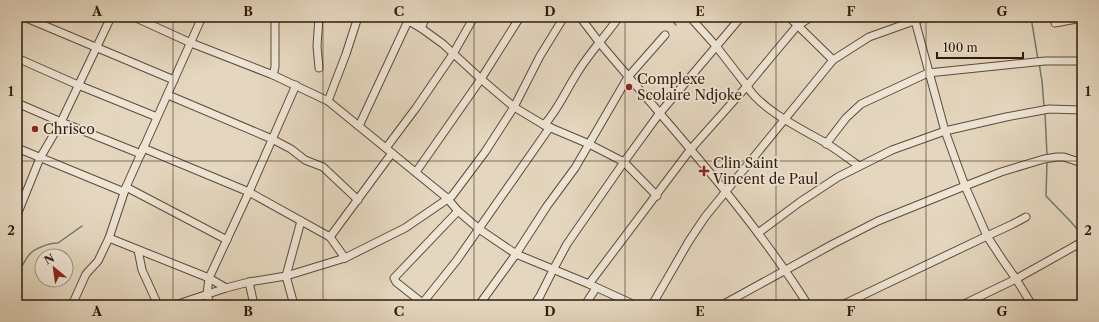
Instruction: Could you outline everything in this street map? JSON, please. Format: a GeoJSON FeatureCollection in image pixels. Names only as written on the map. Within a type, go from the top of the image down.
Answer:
{"type":"FeatureCollection","features":[{"type":"Feature","properties":{"kind":"street"},"geometry":{"type":"LineString","coordinates":[[24,17],[174,80]]}},
{"type":"Feature","properties":{"kind":"street"},"geometry":{"type":"LineString","coordinates":[[17,215],[20,203],[40,158],[61,122],[111,17]]}},
{"type":"Feature","properties":{"kind":"street"},"geometry":{"type":"LineString","coordinates":[[134,17],[191,43],[296,85],[328,101],[447,198],[458,211],[479,229],[516,254],[635,305]]}},
{"type":"Feature","properties":{"kind":"street"},"geometry":{"type":"LineString","coordinates":[[72,305],[86,274],[98,261],[109,238],[125,189],[202,17]]}},
{"type":"Feature","properties":{"kind":"street"},"geometry":{"type":"LineString","coordinates":[[272,75],[275,60],[275,17]]}},
{"type":"Feature","properties":{"kind":"street"},"geometry":{"type":"LineString","coordinates":[[318,68],[317,46],[319,17]]}},
{"type":"Feature","properties":{"kind":"street"},"geometry":{"type":"LineString","coordinates":[[328,101],[358,17]]}},
{"type":"Feature","properties":{"kind":"street"},"geometry":{"type":"LineString","coordinates":[[421,28],[426,17]]}},
{"type":"Feature","properties":{"kind":"street"},"geometry":{"type":"LineString","coordinates":[[330,237],[358,200],[416,108],[453,54],[474,17]]}},
{"type":"Feature","properties":{"kind":"street"},"geometry":{"type":"LineString","coordinates":[[416,172],[481,80],[520,17]]}},
{"type":"Feature","properties":{"kind":"street"},"geometry":{"type":"LineString","coordinates":[[175,305],[226,288],[249,282],[286,276],[345,258],[405,228],[456,192],[514,106],[540,56],[564,17]]}},
{"type":"Feature","properties":{"kind":"street"},"geometry":{"type":"LineString","coordinates":[[580,17],[628,77],[726,192],[786,270],[808,305]]}},
{"type":"Feature","properties":{"kind":"street"},"geometry":{"type":"LineString","coordinates":[[458,211],[394,278],[396,282],[423,304],[479,229],[547,126],[576,75],[618,17]]}},
{"type":"Feature","properties":{"kind":"street"},"geometry":{"type":"LineString","coordinates":[[690,17],[716,46],[748,86],[751,93],[784,119],[859,166]]}},
{"type":"Feature","properties":{"kind":"street"},"geometry":{"type":"LineString","coordinates":[[534,305],[584,218],[624,162],[659,114],[741,17]]}},
{"type":"Feature","properties":{"kind":"street"},"geometry":{"type":"LineString","coordinates":[[789,17],[833,60]]}},
{"type":"Feature","properties":{"kind":"street"},"geometry":{"type":"LineString","coordinates":[[584,305],[593,286],[621,240],[690,150],[748,86],[770,57],[798,26],[811,17]]}},
{"type":"Feature","properties":{"kind":"street"},"geometry":{"type":"LineString","coordinates":[[652,305],[689,241],[705,217],[833,60],[869,37],[915,19],[925,17]]}},
{"type":"Feature","properties":{"kind":"street"},"geometry":{"type":"LineString","coordinates":[[1055,23],[1082,18]]}},
{"type":"Feature","properties":{"kind":"street"},"geometry":{"type":"LineString","coordinates":[[359,126],[405,19],[421,28],[443,44],[481,80],[514,106],[547,126],[589,144],[624,162],[656,196]]}},
{"type":"Feature","properties":{"kind":"street"},"geometry":{"type":"LineString","coordinates":[[915,19],[928,73],[945,131],[965,186],[987,236],[1032,305]]}},
{"type":"Feature","properties":{"kind":"street"},"geometry":{"type":"LineString","coordinates":[[479,305],[575,168],[628,77],[665,35]]}},
{"type":"Feature","properties":{"kind":"street"},"geometry":{"type":"LineString","coordinates":[[17,58],[157,117]]}},
{"type":"Feature","properties":{"kind":"street"},"geometry":{"type":"LineString","coordinates":[[826,144],[846,118],[861,104],[928,73],[1039,62],[1082,61]]}},
{"type":"Feature","properties":{"kind":"street"},"geometry":{"type":"LineString","coordinates":[[210,305],[207,294],[209,278],[296,85]]}},
{"type":"Feature","properties":{"kind":"street"},"geometry":{"type":"LineString","coordinates":[[168,95],[272,139],[291,149],[305,160],[323,167],[358,200]]}},
{"type":"Feature","properties":{"kind":"street"},"geometry":{"type":"LineString","coordinates":[[17,103],[61,122],[249,192],[330,237],[345,258]]}},
{"type":"Feature","properties":{"kind":"street"},"geometry":{"type":"LineString","coordinates":[[758,233],[800,202],[838,177],[892,150],[945,131],[1044,110],[1082,110]]}},
{"type":"Feature","properties":{"kind":"street"},"geometry":{"type":"LineString","coordinates":[[17,148],[125,189],[227,240]]}},
{"type":"Feature","properties":{"kind":"street"},"geometry":{"type":"LineString","coordinates":[[722,305],[878,221],[965,186],[1001,172],[1057,157],[1064,157],[1082,163]]}},
{"type":"Feature","properties":{"kind":"street"},"geometry":{"type":"LineString","coordinates":[[842,305],[987,236],[1007,228],[1026,217]]}},
{"type":"Feature","properties":{"kind":"street"},"geometry":{"type":"LineString","coordinates":[[294,305],[286,276],[301,221]]}},
{"type":"Feature","properties":{"kind":"street"},"geometry":{"type":"LineString","coordinates":[[109,238],[209,278],[226,288]]}},
{"type":"Feature","properties":{"kind":"street"},"geometry":{"type":"LineString","coordinates":[[962,305],[1016,279],[1082,242]]}},
{"type":"Feature","properties":{"kind":"street"},"geometry":{"type":"LineString","coordinates":[[138,250],[142,270],[158,305]]}},
{"type":"Feature","properties":{"kind":"street"},"geometry":{"type":"LineString","coordinates":[[249,282],[254,305]]}},
{"type":"Feature","properties":{"kind":"waterway"},"geometry":{"type":"LineString","coordinates":[[669,17],[676,25]]}},
{"type":"Feature","properties":{"kind":"waterway"},"geometry":{"type":"LineString","coordinates":[[1031,17],[1038,60]]}},
{"type":"Feature","properties":{"kind":"waterway"},"geometry":{"type":"LineString","coordinates":[[1039,63],[1044,107]]}},
{"type":"Feature","properties":{"kind":"waterway"},"geometry":{"type":"LineString","coordinates":[[1045,113],[1047,155]]}},
{"type":"Feature","properties":{"kind":"waterway"},"geometry":{"type":"LineString","coordinates":[[1047,161],[1046,196],[1082,235]]}},
{"type":"Feature","properties":{"kind":"waterway"},"geometry":{"type":"LineString","coordinates":[[17,269],[23,265],[31,252],[38,248],[58,243],[82,226]]}},
{"type":"Feature","properties":{"kind":"place","name":"Complexe Scolaire Ndjoke"},"geometry":{"type":"Point","coordinates":[629,87]}},
{"type":"Feature","properties":{"kind":"place","name":"Chrisco"},"geometry":{"type":"Point","coordinates":[35,129]}},
{"type":"Feature","properties":{"kind":"place","name":"Clin Saint Vincent de Paul"},"geometry":{"type":"Point","coordinates":[704,171]}}]}
